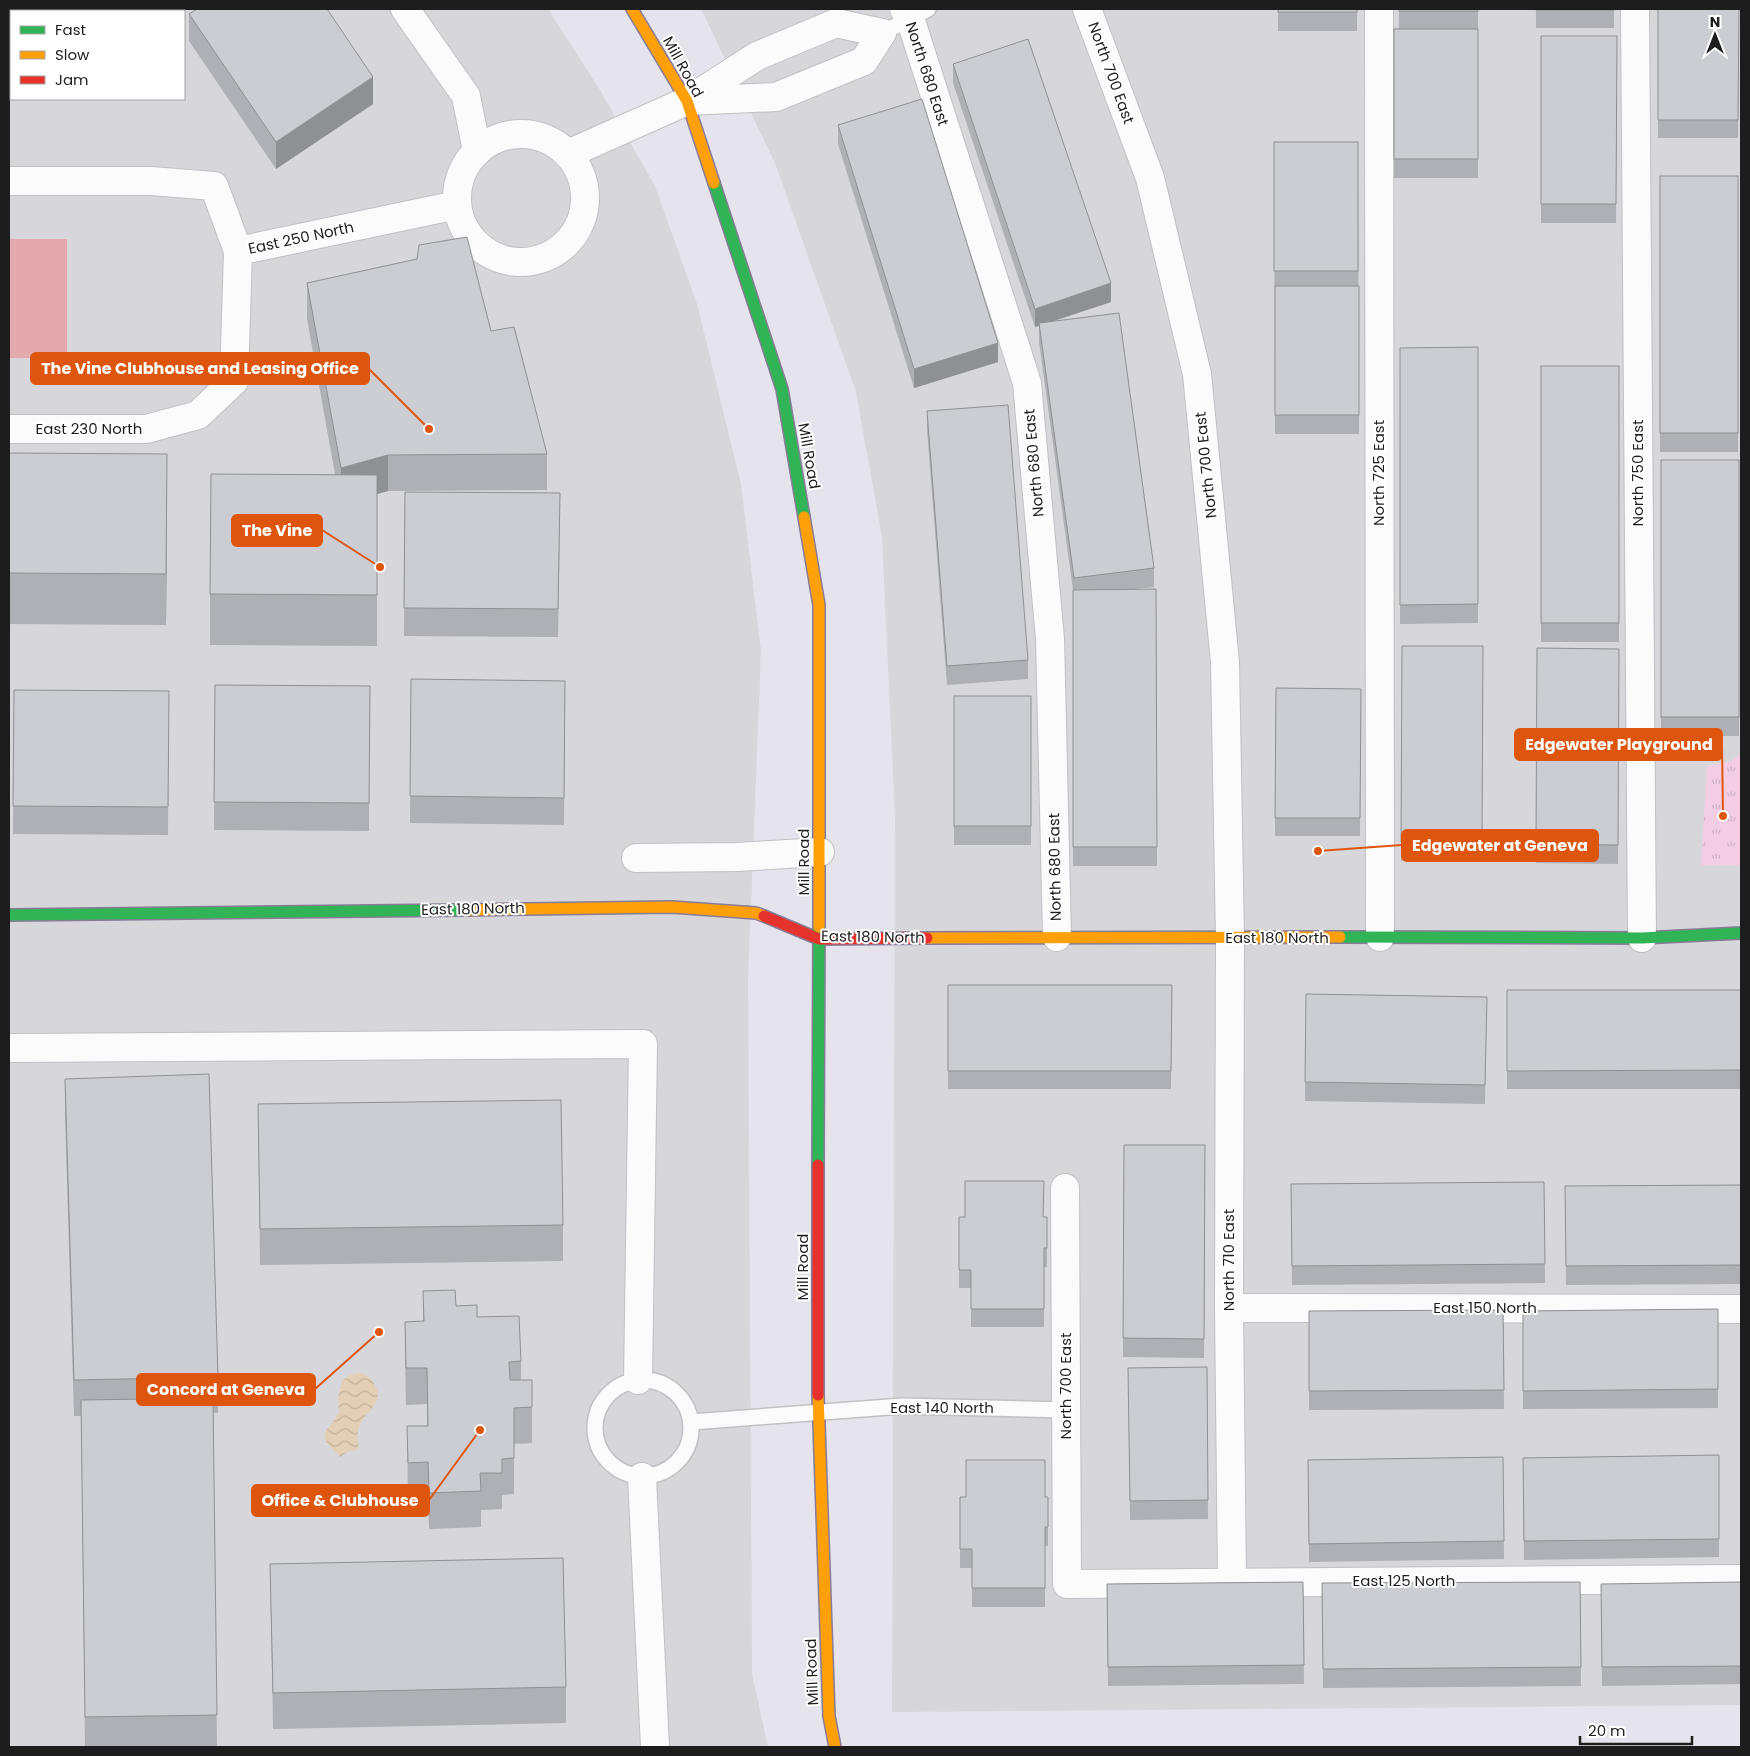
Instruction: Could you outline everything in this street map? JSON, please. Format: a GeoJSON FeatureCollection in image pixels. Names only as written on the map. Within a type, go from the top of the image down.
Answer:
{"type":"FeatureCollection","features":[{"type":"Feature","properties":{"kind":"main road","name":"Mill Road"},"geometry":{"type":"LineString","coordinates":[[632,9],[687,101],[779,380],[784,399],[819,605],[818,1412],[829,1716],[835,1747]]}},
{"type":"Feature","properties":{"kind":"main road","name":"East 180 North"},"geometry":{"type":"LineString","coordinates":[[9,915],[672,907],[756,914],[819,939],[1056,937],[1642,938],[1741,933]]}},
{"type":"Feature","properties":{"kind":"street"},"geometry":{"type":"LineString","coordinates":[[405,9],[466,96],[477,151]]}},
{"type":"Feature","properties":{"kind":"street","name":"North 700 East"},"geometry":{"type":"LineString","coordinates":[[1087,9],[1150,178],[1197,374],[1226,662],[1230,938]]}},
{"type":"Feature","properties":{"kind":"street","name":"North 725 East"},"geometry":{"type":"LineString","coordinates":[[1379,9],[1380,937]]}},
{"type":"Feature","properties":{"kind":"street","name":"North 750 East"},"geometry":{"type":"LineString","coordinates":[[1635,9],[1642,938]]}},
{"type":"Feature","properties":{"kind":"street","name":"North 680 East"},"geometry":{"type":"LineString","coordinates":[[914,12],[1026,383],[1050,639],[1056,937]]}},
{"type":"Feature","properties":{"kind":"street"},"geometry":{"type":"LineString","coordinates":[[568,154],[687,101],[757,56],[836,23],[882,33],[864,61],[776,97],[687,101]]}},
{"type":"Feature","properties":{"kind":"street"},"geometry":{"type":"LineString","coordinates":[[514,134],[534,135],[552,142],[568,154],[581,172],[586,194],[584,216],[574,236],[558,252],[537,261],[515,262],[493,256],[475,243],[463,225],[457,205],[458,185],[461,176],[465,166],[477,151],[494,140],[514,134]]}},
{"type":"Feature","properties":{"kind":"street","name":"East 250 North"},"geometry":{"type":"LineString","coordinates":[[9,181],[151,181],[214,186],[238,252],[457,205]]}},
{"type":"Feature","properties":{"kind":"street","name":"East 230 North"},"geometry":{"type":"LineString","coordinates":[[9,429],[146,429],[198,415],[234,381],[238,252]]}},
{"type":"Feature","properties":{"kind":"street"},"geometry":{"type":"LineString","coordinates":[[636,858],[737,857],[820,852]]}},
{"type":"Feature","properties":{"kind":"street","name":"North 710 East"},"geometry":{"type":"LineString","coordinates":[[1230,938],[1229,1308],[1232,1582]]}},
{"type":"Feature","properties":{"kind":"street"},"geometry":{"type":"LineString","coordinates":[[9,1048],[644,1044],[638,1380]]}},
{"type":"Feature","properties":{"kind":"street","name":"North 700 East"},"geometry":{"type":"LineString","coordinates":[[1065,1188],[1068,1584]]}},
{"type":"Feature","properties":{"kind":"street","name":"East 150 North"},"geometry":{"type":"LineString","coordinates":[[1229,1308],[1741,1309]]}},
{"type":"Feature","properties":{"kind":"street"},"geometry":{"type":"LineString","coordinates":[[642,1477],[655,1747]]}},
{"type":"Feature","properties":{"kind":"street","name":"East 125 North"},"geometry":{"type":"LineString","coordinates":[[1068,1584],[1741,1580]]}},
{"type":"Feature","properties":{"kind":"lane"},"geometry":{"type":"LineString","coordinates":[[882,33],[914,12]]}},
{"type":"Feature","properties":{"kind":"lane"},"geometry":{"type":"LineString","coordinates":[[632,1380],[662,1383],[676,1393],[686,1406],[691,1422],[690,1439],[684,1454],[673,1466],[658,1474],[642,1477],[626,1474],[612,1466],[602,1455],[595,1440],[594,1425],[597,1410],[605,1396],[617,1386],[632,1380]]}},
{"type":"Feature","properties":{"kind":"lane","name":"East 140 North"},"geometry":{"type":"LineString","coordinates":[[691,1422],[902,1406],[1066,1410]]}},
{"type":"Feature","properties":{"kind":"shaded area"},"geometry":{"type":"Polygon","coordinates":[[[9,9],[548,9],[600,90],[655,186],[697,304],[741,484],[761,651],[748,979],[752,1674],[768,1747],[9,1747],[9,9]]]}},
{"type":"Feature","properties":{"kind":"shaded area"},"geometry":{"type":"Polygon","coordinates":[[[701,9],[1741,9],[1741,1705],[892,1712],[895,817],[882,537],[856,392],[775,163],[701,9]]]}},
{"type":"Feature","properties":{"kind":"shaded area"},"geometry":{"type":"Polygon","coordinates":[[[9,239],[67,239],[67,358],[9,358],[9,239]]]}},
{"type":"Feature","properties":{"kind":"green space"},"geometry":{"type":"Polygon","coordinates":[[[1741,754],[1741,865],[1701,865],[1707,766],[1730,761],[1741,754]]]}},
{"type":"Feature","properties":{"kind":"water"},"geometry":{"type":"Polygon","coordinates":[[[360,1373],[372,1380],[378,1397],[359,1428],[359,1449],[347,1452],[340,1457],[327,1443],[324,1436],[339,1413],[338,1398],[342,1381],[350,1375],[360,1373]]]}},
{"type":"Feature","properties":{"kind":"building"},"geometry":{"type":"Polygon","coordinates":[[[9,9],[72,9],[10,10],[9,42],[9,9]]]}},
{"type":"Feature","properties":{"kind":"building"},"geometry":{"type":"Polygon","coordinates":[[[197,9],[327,9],[373,77],[276,142],[189,14],[197,9]]]}},
{"type":"Feature","properties":{"kind":"building"},"geometry":{"type":"Polygon","coordinates":[[[1278,9],[1357,9],[1357,12],[1278,12],[1278,9]]]}},
{"type":"Feature","properties":{"kind":"building"},"geometry":{"type":"Polygon","coordinates":[[[1399,9],[1478,9],[1478,11],[1399,11],[1399,9]]]}},
{"type":"Feature","properties":{"kind":"building"},"geometry":{"type":"Polygon","coordinates":[[[1614,9],[1614,10],[1536,10],[1614,9]]]}},
{"type":"Feature","properties":{"kind":"building"},"geometry":{"type":"Polygon","coordinates":[[[1658,9],[1739,9],[1738,120],[1658,120],[1658,9]]]}},
{"type":"Feature","properties":{"kind":"building"},"geometry":{"type":"Polygon","coordinates":[[[1394,29],[1478,29],[1478,159],[1394,159],[1394,29]]]}},
{"type":"Feature","properties":{"kind":"building"},"geometry":{"type":"Polygon","coordinates":[[[1541,36],[1617,36],[1616,204],[1541,204],[1541,36]]]}},
{"type":"Feature","properties":{"kind":"building"},"geometry":{"type":"Polygon","coordinates":[[[1028,39],[1111,283],[1035,309],[953,64],[1028,39]]]}},
{"type":"Feature","properties":{"kind":"building"},"geometry":{"type":"Polygon","coordinates":[[[922,99],[998,343],[914,369],[838,125],[922,99]]]}},
{"type":"Feature","properties":{"kind":"building"},"geometry":{"type":"Polygon","coordinates":[[[1274,142],[1358,142],[1358,271],[1274,271],[1274,142]]]}},
{"type":"Feature","properties":{"kind":"building"},"geometry":{"type":"Polygon","coordinates":[[[1660,176],[1738,176],[1738,433],[1660,433],[1660,176]]]}},
{"type":"Feature","properties":{"kind":"building"},"geometry":{"type":"Polygon","coordinates":[[[467,237],[491,331],[514,327],[547,454],[388,455],[341,468],[307,283],[417,259],[419,245],[467,237]]]}},
{"type":"Feature","properties":{"kind":"building"},"geometry":{"type":"Polygon","coordinates":[[[1275,286],[1359,286],[1359,415],[1275,415],[1275,286]]]}},
{"type":"Feature","properties":{"kind":"building"},"geometry":{"type":"Polygon","coordinates":[[[1119,313],[1154,568],[1074,578],[1039,323],[1119,313]]]}},
{"type":"Feature","properties":{"kind":"building"},"geometry":{"type":"Polygon","coordinates":[[[1478,347],[1478,604],[1400,605],[1400,348],[1478,347]]]}},
{"type":"Feature","properties":{"kind":"building"},"geometry":{"type":"Polygon","coordinates":[[[1541,366],[1619,366],[1619,623],[1541,623],[1541,366]]]}},
{"type":"Feature","properties":{"kind":"building"},"geometry":{"type":"Polygon","coordinates":[[[1008,405],[1028,660],[947,666],[927,411],[1008,405]]]}},
{"type":"Feature","properties":{"kind":"building"},"geometry":{"type":"Polygon","coordinates":[[[9,453],[167,454],[166,574],[9,573],[9,453]]]}},
{"type":"Feature","properties":{"kind":"building"},"geometry":{"type":"Polygon","coordinates":[[[1661,460],[1739,460],[1739,717],[1661,717],[1661,460]]]}},
{"type":"Feature","properties":{"kind":"building"},"geometry":{"type":"Polygon","coordinates":[[[211,474],[377,475],[377,595],[210,594],[211,474]]]}},
{"type":"Feature","properties":{"kind":"building"},"geometry":{"type":"Polygon","coordinates":[[[405,492],[560,493],[558,609],[404,608],[405,492]]]}},
{"type":"Feature","properties":{"kind":"building"},"geometry":{"type":"Polygon","coordinates":[[[1156,589],[1157,847],[1073,847],[1073,590],[1156,589]]]}},
{"type":"Feature","properties":{"kind":"building"},"geometry":{"type":"Polygon","coordinates":[[[1402,646],[1483,646],[1482,842],[1401,842],[1402,646]]]}},
{"type":"Feature","properties":{"kind":"building"},"geometry":{"type":"Polygon","coordinates":[[[1537,648],[1619,649],[1618,845],[1536,844],[1537,648]]]}},
{"type":"Feature","properties":{"kind":"building"},"geometry":{"type":"Polygon","coordinates":[[[411,679],[565,681],[564,798],[410,796],[411,679]]]}},
{"type":"Feature","properties":{"kind":"building"},"geometry":{"type":"Polygon","coordinates":[[[215,685],[370,686],[369,803],[214,802],[215,685]]]}},
{"type":"Feature","properties":{"kind":"building"},"geometry":{"type":"Polygon","coordinates":[[[1276,688],[1361,689],[1360,818],[1275,818],[1276,688]]]}},
{"type":"Feature","properties":{"kind":"building"},"geometry":{"type":"Polygon","coordinates":[[[14,690],[169,691],[168,807],[13,806],[14,690]]]}},
{"type":"Feature","properties":{"kind":"building"},"geometry":{"type":"Polygon","coordinates":[[[954,696],[1031,696],[1031,826],[954,826],[954,696]]]}},
{"type":"Feature","properties":{"kind":"building"},"geometry":{"type":"Polygon","coordinates":[[[948,985],[1172,985],[1171,1071],[948,1071],[948,985]]]}},
{"type":"Feature","properties":{"kind":"building"},"geometry":{"type":"Polygon","coordinates":[[[1507,990],[1741,990],[1741,1070],[1507,1071],[1507,990]]]}},
{"type":"Feature","properties":{"kind":"building"},"geometry":{"type":"Polygon","coordinates":[[[1306,994],[1487,997],[1485,1085],[1305,1082],[1306,994]]]}},
{"type":"Feature","properties":{"kind":"building"},"geometry":{"type":"Polygon","coordinates":[[[209,1074],[218,1377],[74,1380],[65,1079],[209,1074]]]}},
{"type":"Feature","properties":{"kind":"building"},"geometry":{"type":"Polygon","coordinates":[[[561,1100],[563,1225],[260,1229],[258,1104],[561,1100]]]}},
{"type":"Feature","properties":{"kind":"building"},"geometry":{"type":"Polygon","coordinates":[[[1124,1145],[1205,1145],[1204,1339],[1123,1338],[1124,1145]]]}},
{"type":"Feature","properties":{"kind":"building"},"geometry":{"type":"Polygon","coordinates":[[[965,1181],[1044,1181],[1043,1217],[1047,1217],[1047,1248],[1044,1248],[1044,1309],[971,1309],[971,1270],[959,1270],[959,1217],[965,1217],[965,1181]]]}},
{"type":"Feature","properties":{"kind":"building"},"geometry":{"type":"Polygon","coordinates":[[[1544,1182],[1545,1264],[1292,1266],[1291,1184],[1544,1182]]]}},
{"type":"Feature","properties":{"kind":"building"},"geometry":{"type":"Polygon","coordinates":[[[1741,1185],[1741,1265],[1566,1266],[1565,1186],[1741,1185]]]}},
{"type":"Feature","properties":{"kind":"building"},"geometry":{"type":"Polygon","coordinates":[[[455,1290],[456,1306],[477,1305],[477,1317],[519,1316],[521,1361],[509,1362],[510,1380],[532,1380],[532,1407],[514,1408],[514,1458],[502,1459],[502,1473],[480,1473],[481,1491],[429,1493],[428,1462],[408,1463],[407,1426],[428,1426],[427,1368],[406,1368],[405,1322],[424,1321],[423,1291],[455,1290]]]}},
{"type":"Feature","properties":{"kind":"building"},"geometry":{"type":"Polygon","coordinates":[[[1718,1309],[1718,1389],[1523,1391],[1523,1311],[1718,1309]]]}},
{"type":"Feature","properties":{"kind":"building"},"geometry":{"type":"Polygon","coordinates":[[[1503,1310],[1504,1390],[1309,1391],[1309,1311],[1503,1310]]]}},
{"type":"Feature","properties":{"kind":"building"},"geometry":{"type":"Polygon","coordinates":[[[1207,1367],[1208,1500],[1130,1501],[1128,1368],[1207,1367]]]}},
{"type":"Feature","properties":{"kind":"building"},"geometry":{"type":"Polygon","coordinates":[[[213,1398],[217,1715],[85,1717],[81,1400],[213,1398]]]}},
{"type":"Feature","properties":{"kind":"building"},"geometry":{"type":"Polygon","coordinates":[[[1719,1455],[1719,1539],[1524,1541],[1523,1458],[1719,1455]]]}},
{"type":"Feature","properties":{"kind":"building"},"geometry":{"type":"Polygon","coordinates":[[[1503,1457],[1504,1541],[1309,1544],[1308,1460],[1503,1457]]]}},
{"type":"Feature","properties":{"kind":"building"},"geometry":{"type":"Polygon","coordinates":[[[966,1460],[1045,1460],[1045,1497],[1048,1497],[1048,1527],[1045,1527],[1045,1588],[972,1588],[972,1549],[960,1549],[960,1497],[966,1497],[966,1460]]]}},
{"type":"Feature","properties":{"kind":"building"},"geometry":{"type":"Polygon","coordinates":[[[563,1558],[566,1687],[273,1693],[270,1564],[563,1558]]]}},
{"type":"Feature","properties":{"kind":"building"},"geometry":{"type":"Polygon","coordinates":[[[1303,1582],[1304,1665],[1108,1667],[1107,1584],[1303,1582]]]}},
{"type":"Feature","properties":{"kind":"building"},"geometry":{"type":"Polygon","coordinates":[[[1580,1582],[1581,1667],[1323,1669],[1322,1583],[1580,1582]]]}},
{"type":"Feature","properties":{"kind":"building"},"geometry":{"type":"Polygon","coordinates":[[[1741,1582],[1741,1666],[1602,1667],[1601,1584],[1741,1582]]]}},
{"type":"Feature","properties":{"kind":"traffic: fast"},"geometry":{"type":"LineString","coordinates":[[714,183],[782,389],[804,517]]}},
{"type":"Feature","properties":{"kind":"traffic: fast"},"geometry":{"type":"LineString","coordinates":[[9,915],[464,910]]}},
{"type":"Feature","properties":{"kind":"traffic: fast"},"geometry":{"type":"LineString","coordinates":[[818,1165],[819,927]]}},
{"type":"Feature","properties":{"kind":"traffic: fast"},"geometry":{"type":"LineString","coordinates":[[1340,937],[1642,938],[1741,933]]}},
{"type":"Feature","properties":{"kind":"traffic: slow"},"geometry":{"type":"LineString","coordinates":[[632,9],[687,101],[714,183]]}},
{"type":"Feature","properties":{"kind":"traffic: slow"},"geometry":{"type":"LineString","coordinates":[[804,517],[819,605],[819,927]]}},
{"type":"Feature","properties":{"kind":"traffic: slow"},"geometry":{"type":"LineString","coordinates":[[464,910],[672,907],[756,913],[764,916]]}},
{"type":"Feature","properties":{"kind":"traffic: slow"},"geometry":{"type":"LineString","coordinates":[[927,938],[1340,937]]}},
{"type":"Feature","properties":{"kind":"traffic: slow"},"geometry":{"type":"LineString","coordinates":[[818,1395],[829,1716],[835,1747]]}},
{"type":"Feature","properties":{"kind":"traffic: jam"},"geometry":{"type":"LineString","coordinates":[[764,916],[819,939],[927,938]]}},
{"type":"Feature","properties":{"kind":"traffic: jam"},"geometry":{"type":"LineString","coordinates":[[818,1165],[818,1395]]}},
{"type":"Feature","properties":{"kind":"place","name":"The Vine Clubhouse and Leasing Office"},"geometry":{"type":"Point","coordinates":[429,429]}},
{"type":"Feature","properties":{"kind":"place","name":"The Vine"},"geometry":{"type":"Point","coordinates":[380,567]}},
{"type":"Feature","properties":{"kind":"place","name":"Edgewater Playground"},"geometry":{"type":"Point","coordinates":[1723,816]}},
{"type":"Feature","properties":{"kind":"place","name":"Edgewater at Geneva"},"geometry":{"type":"Point","coordinates":[1318,851]}},
{"type":"Feature","properties":{"kind":"place","name":"Concord at Geneva"},"geometry":{"type":"Point","coordinates":[379,1332]}},
{"type":"Feature","properties":{"kind":"place","name":"Office & Clubhouse"},"geometry":{"type":"Point","coordinates":[480,1430]}}]}
